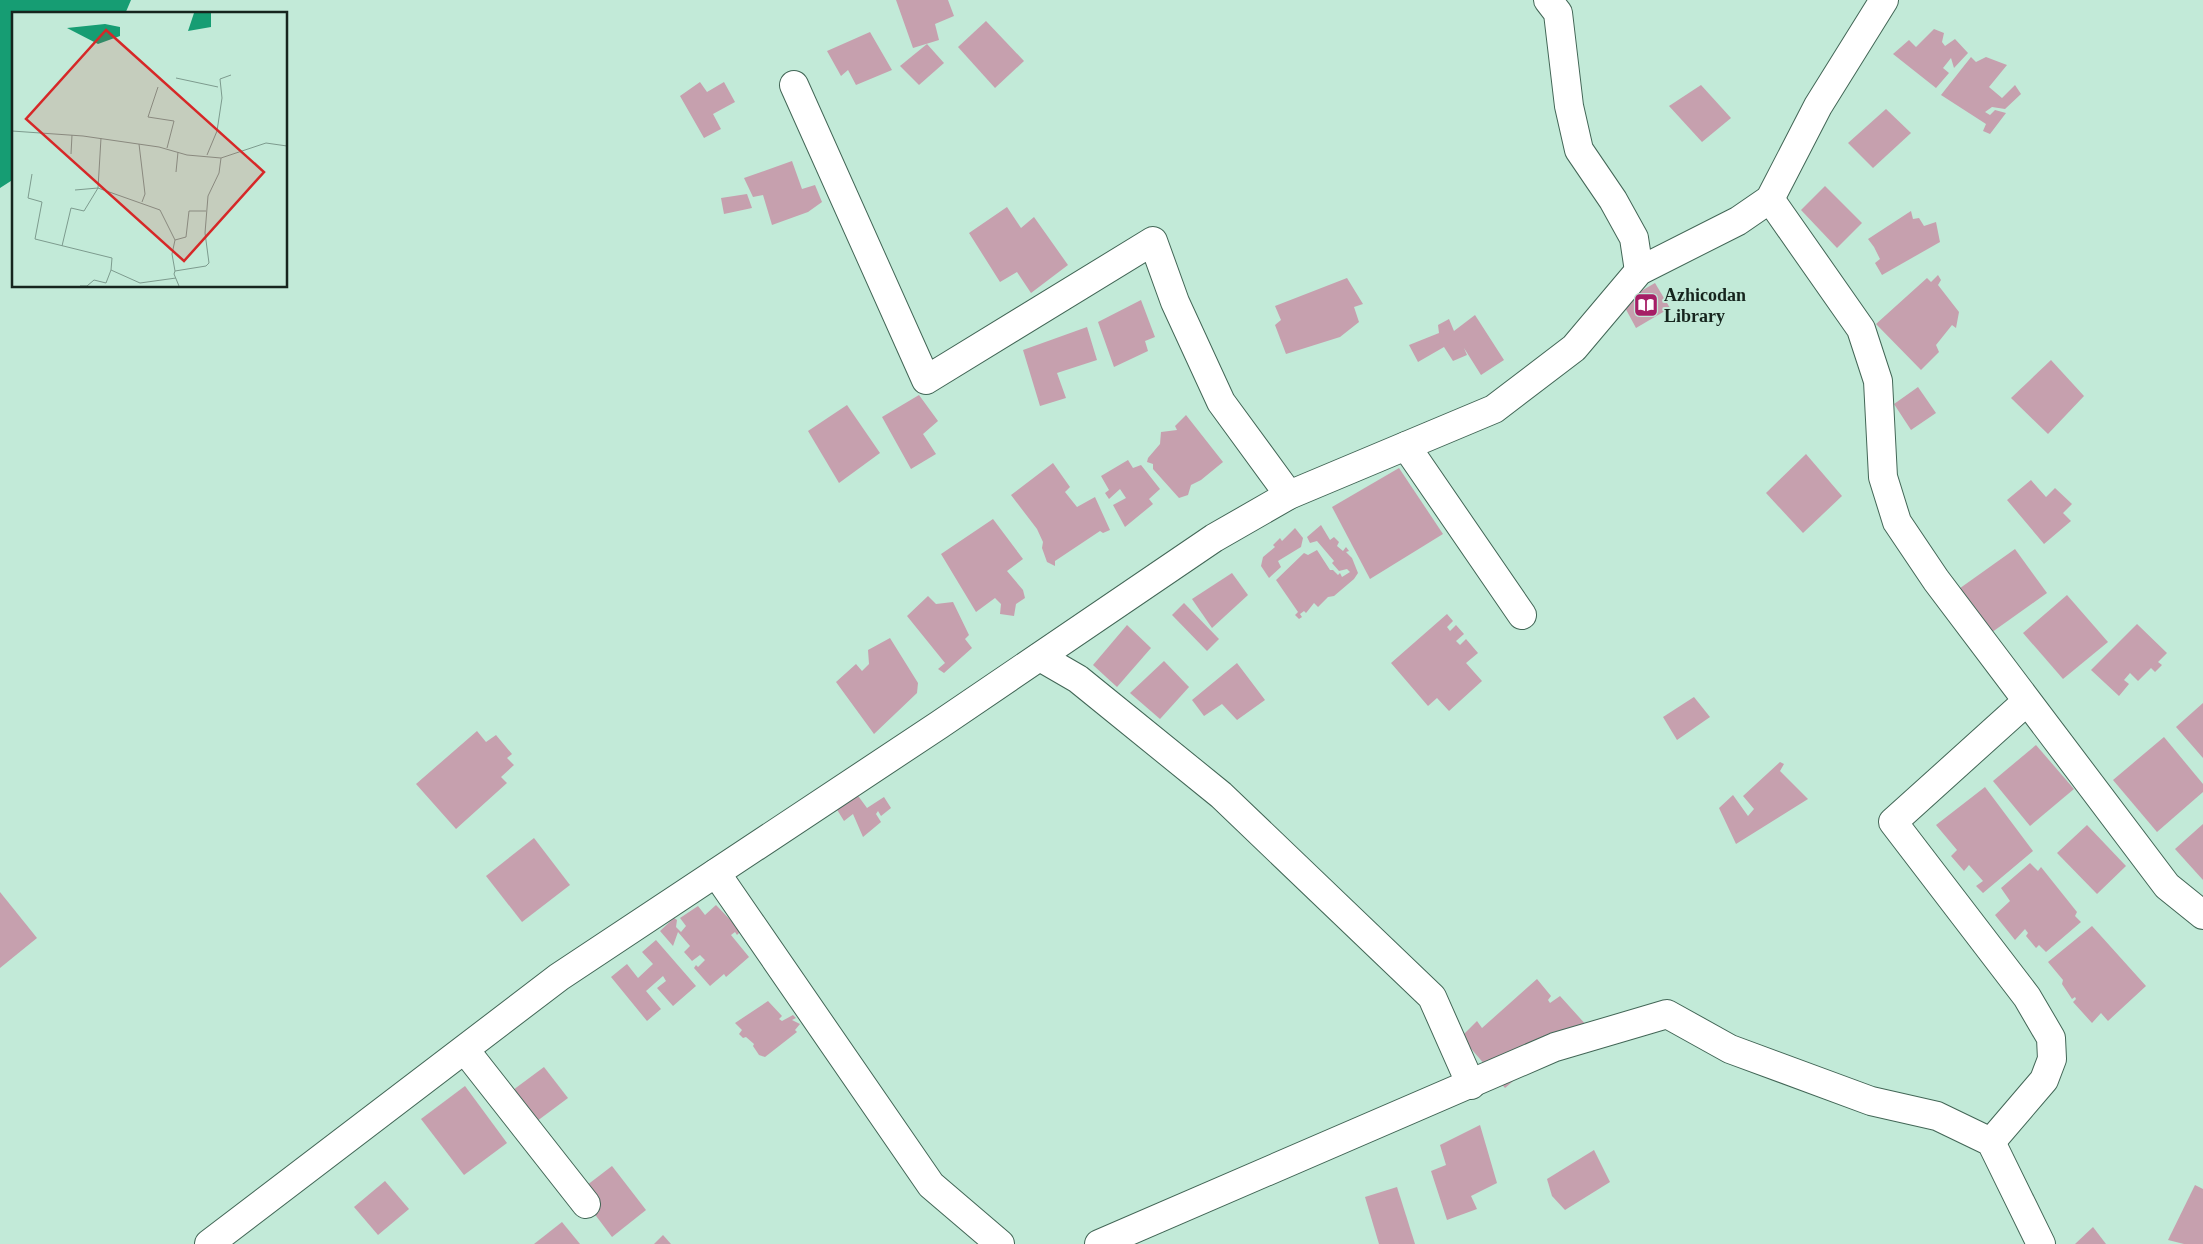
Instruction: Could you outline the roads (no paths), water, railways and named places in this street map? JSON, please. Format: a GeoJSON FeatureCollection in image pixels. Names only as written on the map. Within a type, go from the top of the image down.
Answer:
{"type":"FeatureCollection","features":[{"type":"Feature","properties":{"kind":"street"},"geometry":{"type":"LineString","coordinates":[[1548,0],[1558,14],[1569,106],[1579,150],[1614,200],[1634,238],[1639,271]]}},
{"type":"Feature","properties":{"kind":"street"},"geometry":{"type":"LineString","coordinates":[[209,1244],[559,977],[1040,657],[1214,538],[1289,495],[1494,409],[1574,348],[1639,271],[1738,220],[1770,199],[1818,106],[1884,0]]}},
{"type":"Feature","properties":{"kind":"street"},"geometry":{"type":"LineString","coordinates":[[794,85],[926,380],[1153,241],[1174,302],[1221,402],[1289,495]]}},
{"type":"Feature","properties":{"kind":"street"},"geometry":{"type":"LineString","coordinates":[[1770,199],[1861,329],[1878,381],[1883,477],[1897,522],[1936,580],[2026,702],[2167,886],[2203,915]]}},
{"type":"Feature","properties":{"kind":"street"},"geometry":{"type":"LineString","coordinates":[[1406,446],[1522,615]]}},
{"type":"Feature","properties":{"kind":"street"},"geometry":{"type":"LineString","coordinates":[[1040,657],[1078,679],[1221,795],[1432,997],[1471,1085]]}},
{"type":"Feature","properties":{"kind":"street"},"geometry":{"type":"LineString","coordinates":[[1991,1142],[2044,1080],[2052,1059],[2051,1038],[2027,997],[1893,822],[2026,702]]}},
{"type":"Feature","properties":{"kind":"street"},"geometry":{"type":"LineString","coordinates":[[716,873],[931,1184],[1000,1244]]}},
{"type":"Feature","properties":{"kind":"street"},"geometry":{"type":"LineString","coordinates":[[1099,1244],[1471,1085],[1555,1047],[1667,1014],[1730,1050],[1871,1101],[1938,1116],[1991,1142],[2041,1244]]}},
{"type":"Feature","properties":{"kind":"street"},"geometry":{"type":"LineString","coordinates":[[465,1050],[586,1204]]}},
{"type":"Feature","properties":{"kind":"place","name":"Azhicodan Library"},"geometry":{"type":"Point","coordinates":[1646,305]}}]}
